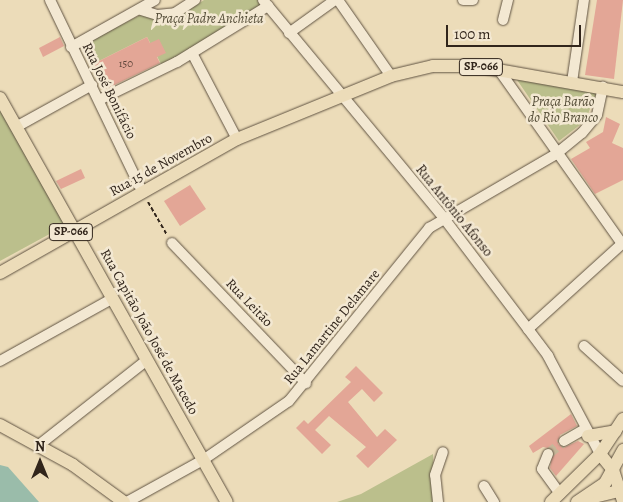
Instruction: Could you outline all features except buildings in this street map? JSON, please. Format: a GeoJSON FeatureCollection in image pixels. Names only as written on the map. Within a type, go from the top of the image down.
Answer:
{"type":"FeatureCollection","features":[{"type":"Feature","properties":{"kind":"main road","name":"SP-066"},"geometry":{"type":"LineString","coordinates":[[342,98],[391,76],[433,66],[499,70],[623,92]]}},
{"type":"Feature","properties":{"kind":"main road","name":"Rua Capitão João José de Macedo"},"geometry":{"type":"LineString","coordinates":[[0,98],[76,229],[227,502]]}},
{"type":"Feature","properties":{"kind":"main road","name":"Rua 15 de Novembro"},"geometry":{"type":"LineString","coordinates":[[0,272],[237,139],[342,98]]}},
{"type":"Feature","properties":{"kind":"main road"},"geometry":{"type":"LineString","coordinates":[[556,498],[583,474],[600,454],[623,419]]}},
{"type":"Feature","properties":{"kind":"main road"},"geometry":{"type":"LineString","coordinates":[[0,425],[39,445],[125,502]]}},
{"type":"Feature","properties":{"kind":"main road"},"geometry":{"type":"LineString","coordinates":[[586,433],[616,431]]}},
{"type":"Feature","properties":{"kind":"main road"},"geometry":{"type":"LineString","coordinates":[[579,501],[605,483],[623,450]]}},
{"type":"Feature","properties":{"kind":"main road"},"geometry":{"type":"LineString","coordinates":[[579,501],[622,494],[613,470],[600,454]]}},
{"type":"Feature","properties":{"kind":"main road"},"geometry":{"type":"LineString","coordinates":[[579,501],[583,474]]}},
{"type":"Feature","properties":{"kind":"street","name":"Rua José Bonifácio"},"geometry":{"type":"LineString","coordinates":[[50,0],[143,193]]}},
{"type":"Feature","properties":{"kind":"street"},"geometry":{"type":"LineString","coordinates":[[72,47],[155,0]]}},
{"type":"Feature","properties":{"kind":"street"},"geometry":{"type":"LineString","coordinates":[[140,10],[157,15],[175,13],[195,0]]}},
{"type":"Feature","properties":{"kind":"street"},"geometry":{"type":"LineString","coordinates":[[289,33],[337,0],[391,76]]}},
{"type":"Feature","properties":{"kind":"street"},"geometry":{"type":"LineString","coordinates":[[463,0],[474,0]]}},
{"type":"Feature","properties":{"kind":"street"},"geometry":{"type":"LineString","coordinates":[[504,20],[508,0]]}},
{"type":"Feature","properties":{"kind":"street"},"geometry":{"type":"LineString","coordinates":[[572,82],[584,0]]}},
{"type":"Feature","properties":{"kind":"street"},"geometry":{"type":"LineString","coordinates":[[99,100],[192,54],[266,3]]}},
{"type":"Feature","properties":{"kind":"street","name":"Rua Antônio Afonso"},"geometry":{"type":"LineString","coordinates":[[266,3],[342,98],[443,217],[548,356],[586,433],[600,454]]}},
{"type":"Feature","properties":{"kind":"street"},"geometry":{"type":"LineString","coordinates":[[192,54],[237,139]]}},
{"type":"Feature","properties":{"kind":"street"},"geometry":{"type":"LineString","coordinates":[[499,70],[556,154],[622,243],[528,329]]}},
{"type":"Feature","properties":{"kind":"street"},"geometry":{"type":"LineString","coordinates":[[16,127],[92,85]]}},
{"type":"Feature","properties":{"kind":"street"},"geometry":{"type":"LineString","coordinates":[[556,154],[590,126],[603,87]]}},
{"type":"Feature","properties":{"kind":"street","name":"Rua Lamartine Delamare"},"geometry":{"type":"LineString","coordinates":[[125,502],[203,460],[267,418],[306,383],[418,240],[443,217],[556,154]]}},
{"type":"Feature","properties":{"kind":"street","name":"Rua Leitão"},"geometry":{"type":"LineString","coordinates":[[172,243],[306,383]]}},
{"type":"Feature","properties":{"kind":"street"},"geometry":{"type":"LineString","coordinates":[[0,361],[114,298]]}},
{"type":"Feature","properties":{"kind":"street"},"geometry":{"type":"LineString","coordinates":[[584,346],[623,382]]}},
{"type":"Feature","properties":{"kind":"street"},"geometry":{"type":"LineString","coordinates":[[39,445],[147,360]]}},
{"type":"Feature","properties":{"kind":"street"},"geometry":{"type":"LineString","coordinates":[[564,441],[586,433]]}},
{"type":"Feature","properties":{"kind":"street"},"geometry":{"type":"LineString","coordinates":[[438,502],[435,475],[443,452]]}},
{"type":"Feature","properties":{"kind":"street"},"geometry":{"type":"LineString","coordinates":[[548,454],[542,468],[556,498]]}},
{"type":"Feature","properties":{"kind":"street"},"geometry":{"type":"LineString","coordinates":[[484,486],[494,502]]}},
{"type":"Feature","properties":{"kind":"path"},"geometry":{"type":"LineString","coordinates":[[143,193],[172,243]]}},
{"type":"Feature","properties":{"kind":"green space","name":"Praça Padre Anchieta"},"geometry":{"type":"Polygon","coordinates":[[[204,0],[259,0],[263,5],[204,44],[161,64],[147,37],[91,65],[83,50],[86,43],[142,14],[178,17],[204,0]]]}},
{"type":"Feature","properties":{"kind":"green space","name":"Praça Barão do Rio Branco"},"geometry":{"type":"Polygon","coordinates":[[[515,77],[597,92],[585,121],[559,141],[515,77]]]}},
{"type":"Feature","properties":{"kind":"green space"},"geometry":{"type":"Polygon","coordinates":[[[0,104],[68,224],[0,261],[0,104]]]}},
{"type":"Feature","properties":{"kind":"green space"},"geometry":{"type":"Polygon","coordinates":[[[433,454],[435,502],[337,502],[361,494],[433,454]]]}},
{"type":"Feature","properties":{"kind":"shaded area"},"geometry":{"type":"Polygon","coordinates":[[[0,465],[8,467],[39,502],[0,502],[0,465]]]}},
{"type":"Feature","properties":{"kind":"tunnel"},"geometry":{"type":"LineString","coordinates":[[548,454],[564,441]]}}]}
